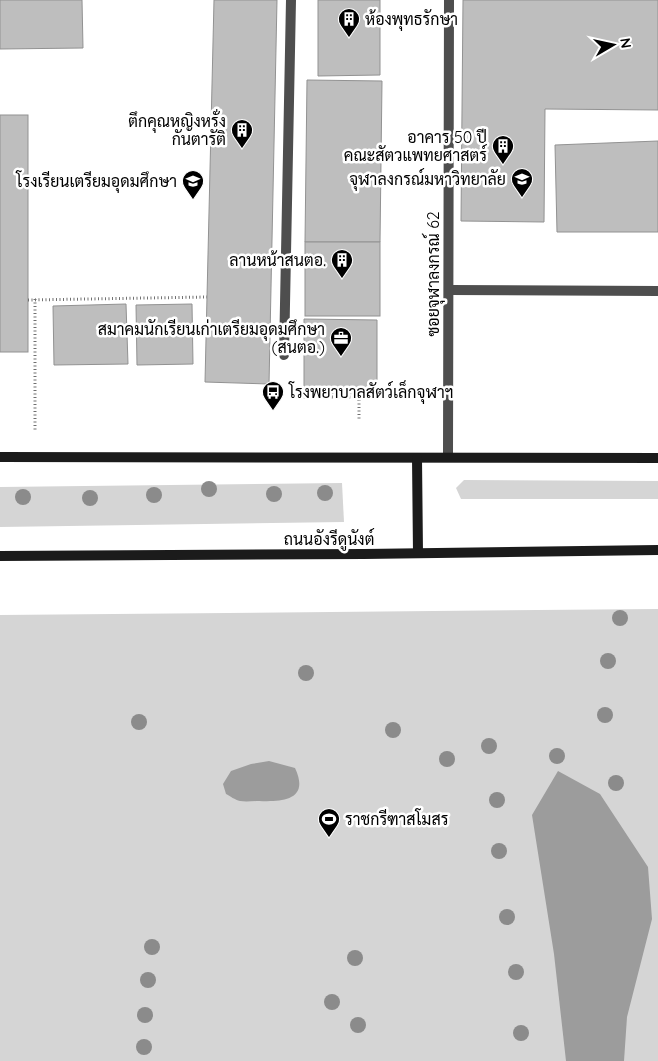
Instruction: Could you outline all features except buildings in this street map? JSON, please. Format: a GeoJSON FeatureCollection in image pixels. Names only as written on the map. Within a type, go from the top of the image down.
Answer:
{"type":"FeatureCollection","features":[{"type":"Feature","properties":{"kind":"main road"},"geometry":{"type":"LineString","coordinates":[[0,457],[658,458]]}},
{"type":"Feature","properties":{"kind":"main road"},"geometry":{"type":"LineString","coordinates":[[417,458],[418,553]]}},
{"type":"Feature","properties":{"kind":"main road","name":"ถนนอังรีดูนังต์"},"geometry":{"type":"LineString","coordinates":[[0,556],[658,550]]}},
{"type":"Feature","properties":{"kind":"street"},"geometry":{"type":"LineString","coordinates":[[284,355],[291,0]]}},
{"type":"Feature","properties":{"kind":"street","name":"ซอยจุฬาลงกรณ์ 62"},"geometry":{"type":"LineString","coordinates":[[448,457],[449,0]]}},
{"type":"Feature","properties":{"kind":"street"},"geometry":{"type":"LineString","coordinates":[[448,290],[658,291]]}},
{"type":"Feature","properties":{"kind":"path"},"geometry":{"type":"LineString","coordinates":[[28,300],[207,297]]}},
{"type":"Feature","properties":{"kind":"path"},"geometry":{"type":"LineString","coordinates":[[35,299],[36,457]]}},
{"type":"Feature","properties":{"kind":"path"},"geometry":{"type":"LineString","coordinates":[[284,355],[297,397],[359,395],[359,420]]}},
{"type":"Feature","properties":{"kind":"shaded area"},"geometry":{"type":"Polygon","coordinates":[[[464,480],[658,481],[658,499],[461,499],[456,488],[464,480]]]}},
{"type":"Feature","properties":{"kind":"shaded area"},"geometry":{"type":"Polygon","coordinates":[[[342,483],[344,522],[0,527],[0,487],[342,483]]]}},
{"type":"Feature","properties":{"kind":"shaded area","name":"ราชกรีฑาสโมสร"},"geometry":{"type":"Polygon","coordinates":[[[658,609],[658,1061],[0,1061],[0,615],[658,609]]]}},
{"type":"Feature","properties":{"kind":"shaded area"},"geometry":{"type":"Polygon","coordinates":[[[269,761],[295,768],[299,779],[299,787],[297,793],[292,797],[277,801],[240,801],[226,794],[223,784],[231,771],[251,764],[269,761]]]}},
{"type":"Feature","properties":{"kind":"shaded area"},"geometry":{"type":"Polygon","coordinates":[[[558,771],[600,794],[648,867],[652,919],[627,1017],[624,1061],[566,1061],[554,954],[532,815],[558,771]]]}},
{"type":"Feature","properties":{"kind":"place","name":"ห้องพุทธรักษา"},"geometry":{"type":"Point","coordinates":[349,38]}},
{"type":"Feature","properties":{"kind":"place","name":"ตึกคุณหญิงหรั่ง กันตารัติ"},"geometry":{"type":"Point","coordinates":[242,149]}},
{"type":"Feature","properties":{"kind":"place","name":"อาคาร 50 ปี คณะสัตวแพทยศาสตร์"},"geometry":{"type":"Point","coordinates":[503,165]}},
{"type":"Feature","properties":{"kind":"place","name":"จุฬาลงกรณ์มหาวิทยาลัย"},"geometry":{"type":"Point","coordinates":[522,198]}},
{"type":"Feature","properties":{"kind":"place","name":"โรงเรียนเตรียมอุดมศึกษา"},"geometry":{"type":"Point","coordinates":[193,200]}},
{"type":"Feature","properties":{"kind":"place","name":"ลานหน้าสนตอ."},"geometry":{"type":"Point","coordinates":[342,279]}},
{"type":"Feature","properties":{"kind":"place","name":"สมาคมนักเรียนเก่าเตรียมอุดมศึกษา (สนตอ.)"},"geometry":{"type":"Point","coordinates":[341,357]}},
{"type":"Feature","properties":{"kind":"place","name":"โรงพยาบาลสัตว์เล็กจุฬาฯ"},"geometry":{"type":"Point","coordinates":[273,411]}},
{"type":"Feature","properties":{"kind":"place","name":"ราชกรีฑาสโมสร"},"geometry":{"type":"Point","coordinates":[329,838]}}]}
